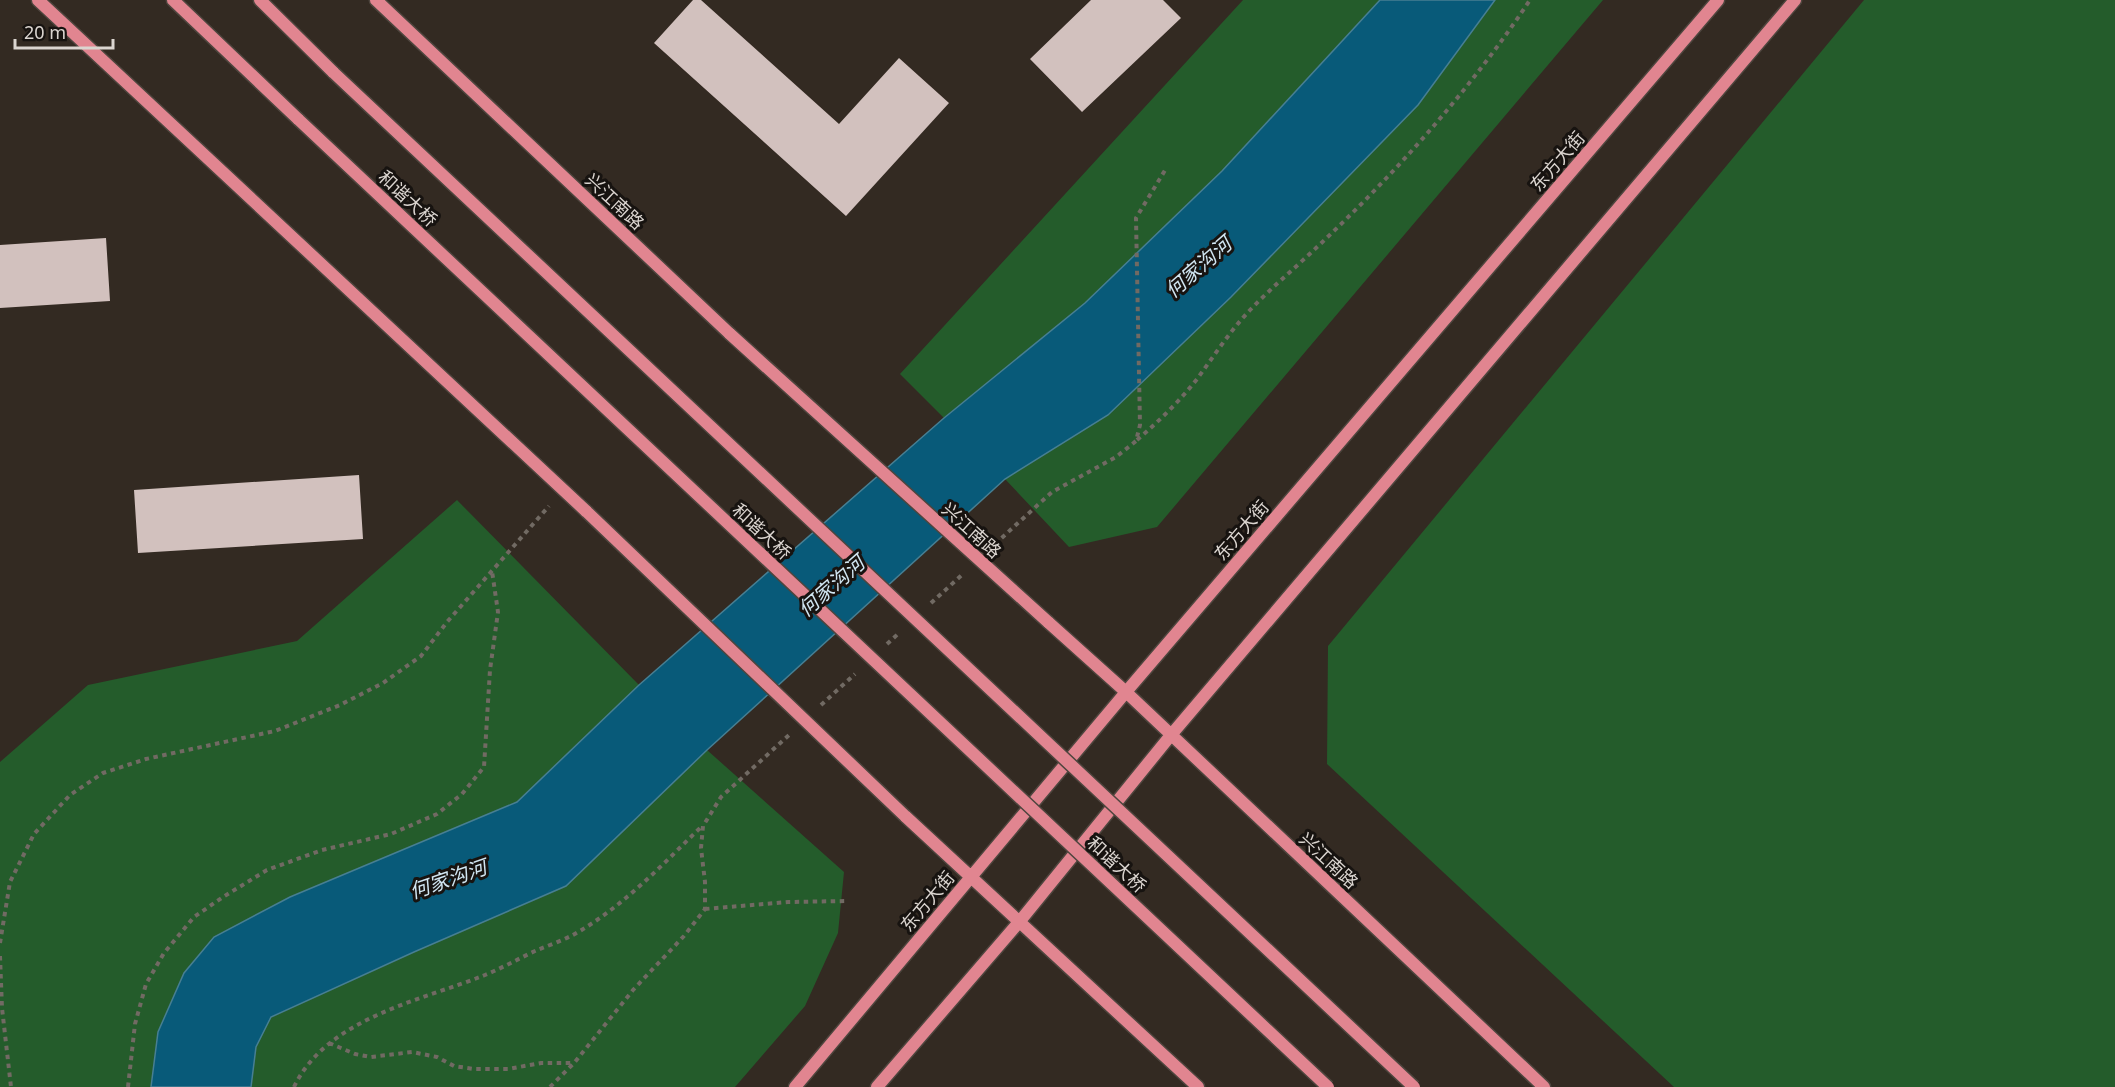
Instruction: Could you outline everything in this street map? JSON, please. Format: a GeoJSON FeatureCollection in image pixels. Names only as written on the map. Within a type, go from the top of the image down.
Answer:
{"type":"FeatureCollection","features":[{"type":"Feature","properties":{"kind":"main road"},"geometry":{"type":"LineString","coordinates":[[38,0],[563,490],[905,816],[1198,1087]]}},
{"type":"Feature","properties":{"kind":"main road","name":"和谐大桥"},"geometry":{"type":"LineString","coordinates":[[173,0],[1328,1087]]}},
{"type":"Feature","properties":{"kind":"main road"},"geometry":{"type":"LineString","coordinates":[[260,0],[334,73],[1414,1087]]}},
{"type":"Feature","properties":{"kind":"main road","name":"兴江南路"},"geometry":{"type":"LineString","coordinates":[[376,0],[730,334],[1126,692],[1544,1087]]}},
{"type":"Feature","properties":{"kind":"main road","name":"东方大街"},"geometry":{"type":"LineString","coordinates":[[795,1087],[1126,692],[1718,0]]}},
{"type":"Feature","properties":{"kind":"main road"},"geometry":{"type":"LineString","coordinates":[[877,1087],[1020,921],[1171,735],[1795,0]]}},
{"type":"Feature","properties":{"kind":"path"},"geometry":{"type":"LineString","coordinates":[[1136,441],[1165,416],[1248,312],[1317,248],[1387,177],[1503,40],[1530,0]]}},
{"type":"Feature","properties":{"kind":"path"},"geometry":{"type":"LineString","coordinates":[[1140,402],[1136,218],[1167,168]]}},
{"type":"Feature","properties":{"kind":"path"},"geometry":{"type":"LineString","coordinates":[[0,943],[10,882],[34,834],[70,795],[103,773],[146,759],[275,731],[340,705],[383,683],[421,656],[447,622],[563,490]]}},
{"type":"Feature","properties":{"kind":"path"},"geometry":{"type":"LineString","coordinates":[[128,1087],[135,1024],[146,984],[164,953],[194,917],[267,870],[322,850],[391,834],[437,814],[462,794],[484,767],[490,670],[498,612],[492,571]]}},
{"type":"Feature","properties":{"kind":"path"},"geometry":{"type":"LineString","coordinates":[[294,1087],[302,1069],[339,1035],[379,1015],[486,974],[572,935],[634,892],[702,826]]}},
{"type":"Feature","properties":{"kind":"path"},"geometry":{"type":"LineString","coordinates":[[705,909],[788,902],[848,901]]}},
{"type":"Feature","properties":{"kind":"path"},"geometry":{"type":"LineString","coordinates":[[0,956],[2,1008],[11,1087]]}},
{"type":"Feature","properties":{"kind":"path"},"geometry":{"type":"LineString","coordinates":[[329,1043],[354,1054],[371,1057],[412,1052],[437,1057],[453,1066],[474,1069],[574,1064]]}},
{"type":"Feature","properties":{"kind":"green space"},"geometry":{"type":"Polygon","coordinates":[[[1243,0],[1380,0],[1222,171],[1085,303],[944,418],[900,374],[1243,0]]]}},
{"type":"Feature","properties":{"kind":"green space"},"geometry":{"type":"Polygon","coordinates":[[[1495,0],[1603,0],[1157,527],[1069,547],[1005,479],[1108,415],[1231,297],[1418,105],[1495,0]]]}},
{"type":"Feature","properties":{"kind":"green space"},"geometry":{"type":"Polygon","coordinates":[[[1864,0],[2115,0],[2115,1087],[1674,1087],[1327,764],[1328,646],[1864,0]]]}},
{"type":"Feature","properties":{"kind":"green space"},"geometry":{"type":"Polygon","coordinates":[[[457,500],[639,685],[517,802],[290,897],[214,937],[184,973],[158,1032],[151,1087],[0,1087],[0,762],[88,685],[297,641],[457,500]]]}},
{"type":"Feature","properties":{"kind":"green space"},"geometry":{"type":"Polygon","coordinates":[[[707,750],[844,872],[838,933],[805,1006],[735,1087],[251,1087],[256,1047],[271,1017],[566,886],[707,750]]]}},
{"type":"Feature","properties":{"kind":"water","name":"何家沟河"},"geometry":{"type":"Polygon","coordinates":[[[1380,0],[1495,0],[1418,105],[1231,297],[1108,415],[1005,479],[707,750],[566,886],[271,1017],[256,1047],[251,1087],[151,1087],[158,1032],[184,973],[214,937],[290,897],[517,802],[639,685],[944,418],[1085,303],[1222,171],[1380,0]]]}},
{"type":"Feature","properties":{"kind":"building"},"geometry":{"type":"Polygon","coordinates":[[[693,0],[701,0],[839,124],[899,58],[949,103],[846,216],[654,43],[693,0]]]}},
{"type":"Feature","properties":{"kind":"building"},"geometry":{"type":"Polygon","coordinates":[[[1091,0],[1163,0],[1181,18],[1082,112],[1030,59],[1091,0]]]}},
{"type":"Feature","properties":{"kind":"building"},"geometry":{"type":"Polygon","coordinates":[[[106,238],[110,301],[0,308],[0,245],[106,238]]]}},
{"type":"Feature","properties":{"kind":"building"},"geometry":{"type":"Polygon","coordinates":[[[359,475],[363,539],[138,553],[134,490],[359,475]]]}}]}
